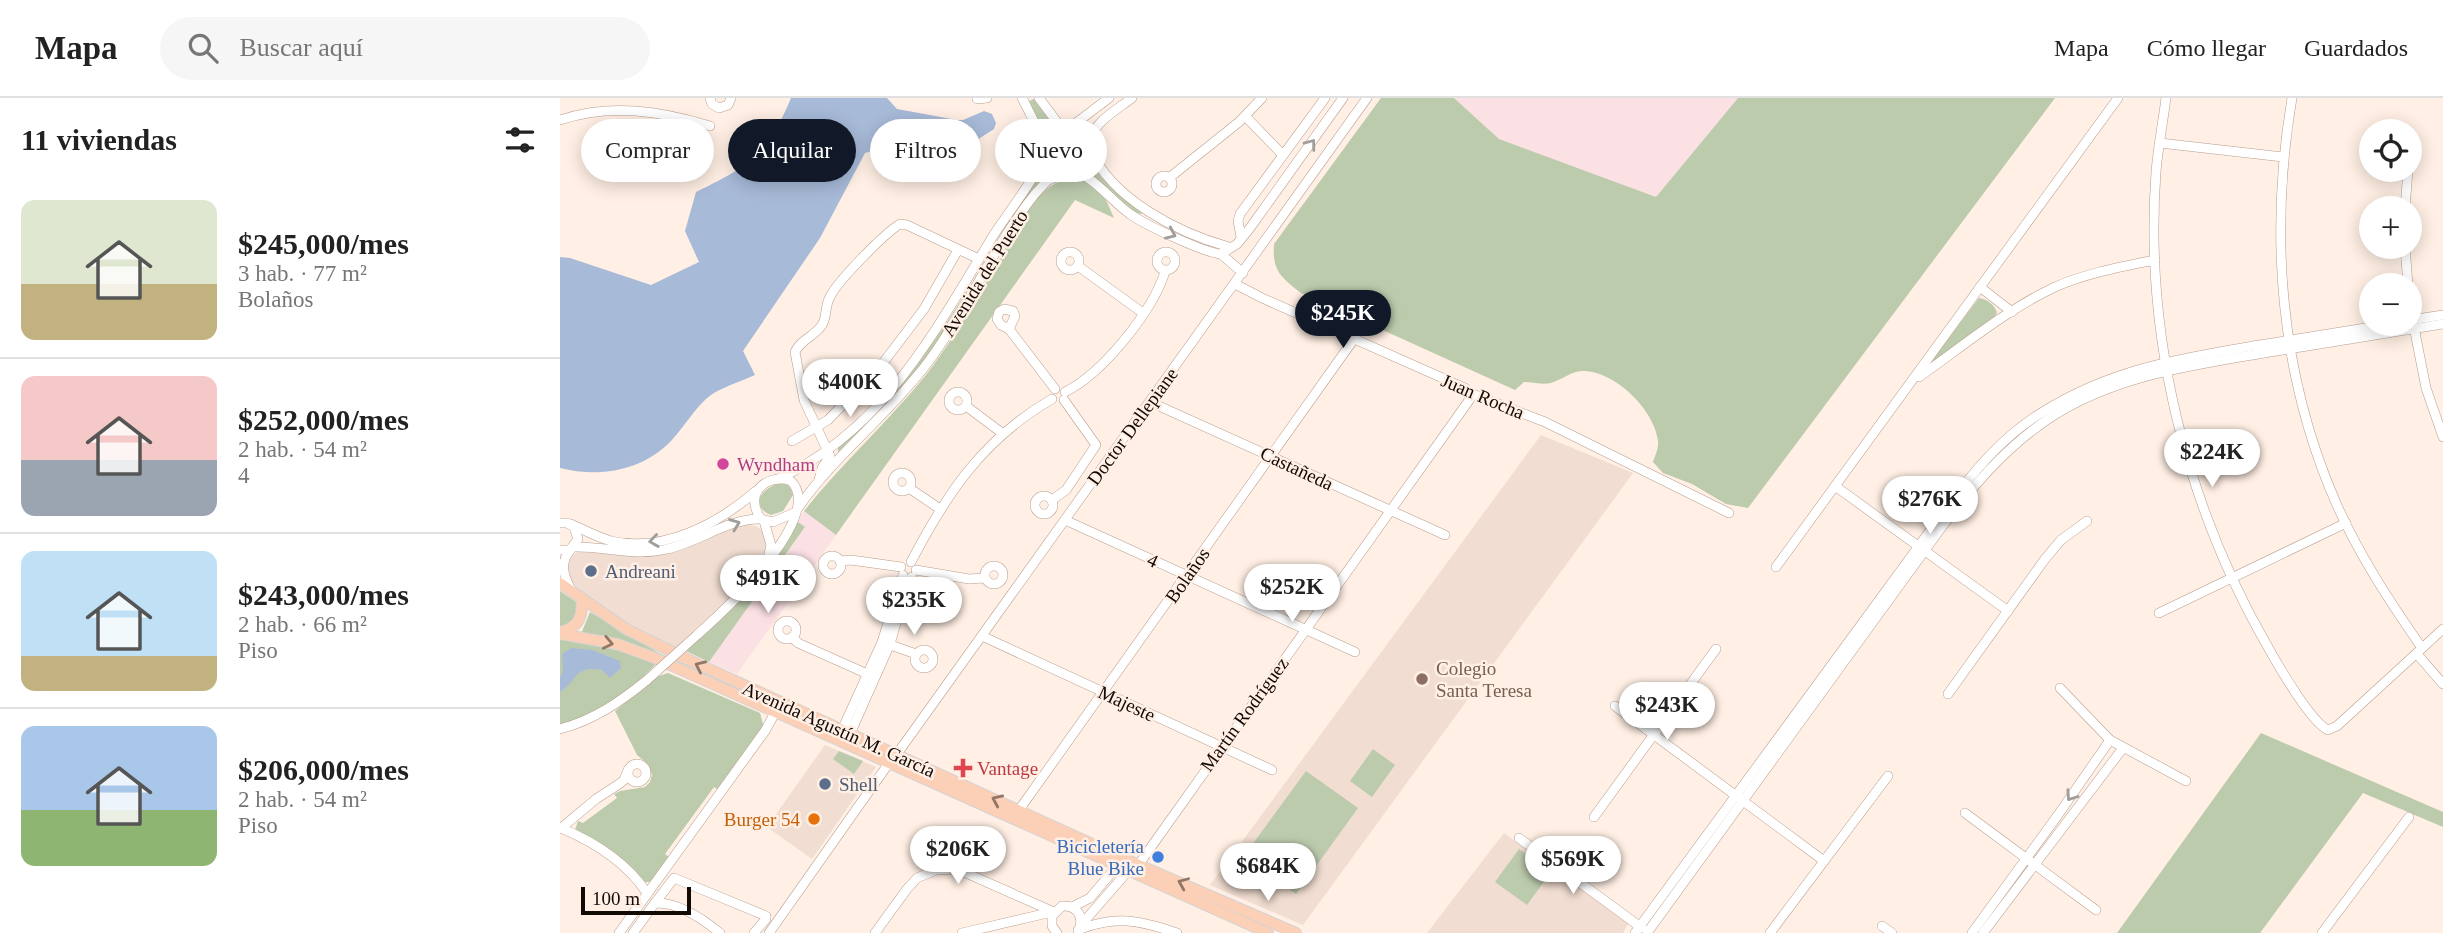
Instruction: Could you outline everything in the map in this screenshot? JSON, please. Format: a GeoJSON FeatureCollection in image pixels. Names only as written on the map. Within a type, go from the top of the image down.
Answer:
{"type":"FeatureCollection","features":[{"type":"Feature","properties":{"kind":"main road","name":"Avenida Agustín M. García"},"geometry":{"type":"LineString","coordinates":[[565,585],[626,629],[651,642],[846,732],[893,759],[1121,862]]}},
{"type":"Feature","properties":{"kind":"main road"},"geometry":{"type":"LineString","coordinates":[[560,633],[579,622],[583,611],[581,597]]}},
{"type":"Feature","properties":{"kind":"main road","name":"Avenida Agustín M. García"},"geometry":{"type":"LineString","coordinates":[[560,633],[631,648],[776,711],[1019,810],[1135,870],[1268,933]]}},
{"type":"Feature","properties":{"kind":"main road","name":"Avenida Agustín M. García"},"geometry":{"type":"LineString","coordinates":[[1135,870],[1296,933]]}},
{"type":"Feature","properties":{"kind":"street"},"geometry":{"type":"LineString","coordinates":[[710,98],[712,104],[719,107],[728,105],[731,98]]}},
{"type":"Feature","properties":{"kind":"street"},"geometry":{"type":"LineString","coordinates":[[977,99],[987,98]]}},
{"type":"Feature","properties":{"kind":"street"},"geometry":{"type":"LineString","coordinates":[[1022,98],[1032,119]]}},
{"type":"Feature","properties":{"kind":"street"},"geometry":{"type":"LineString","coordinates":[[1039,98],[1057,119]]}},
{"type":"Feature","properties":{"kind":"street"},"geometry":{"type":"LineString","coordinates":[[1080,119],[1110,98]]}},
{"type":"Feature","properties":{"kind":"street"},"geometry":{"type":"LineString","coordinates":[[1105,119],[1132,98]]}},
{"type":"Feature","properties":{"kind":"street"},"geometry":{"type":"LineString","coordinates":[[1169,178],[1245,116],[1262,98]]}},
{"type":"Feature","properties":{"kind":"street"},"geometry":{"type":"LineString","coordinates":[[1241,237],[1238,221],[1240,214],[1325,98]]}},
{"type":"Feature","properties":{"kind":"street"},"geometry":{"type":"LineString","coordinates":[[1221,254],[1237,244],[1250,228],[1343,98]]}},
{"type":"Feature","properties":{"kind":"street","name":"Doctor Dellepiane"},"geometry":{"type":"LineString","coordinates":[[769,933],[1367,98]]}},
{"type":"Feature","properties":{"kind":"street"},"geometry":{"type":"LineString","coordinates":[[1776,567],[2118,98]]}},
{"type":"Feature","properties":{"kind":"street"},"geometry":{"type":"LineString","coordinates":[[2292,98],[2283,157],[2280,248],[2289,345],[2294,370],[2319,457],[2346,523],[2390,603],[2443,684]]}},
{"type":"Feature","properties":{"kind":"street"},"geometry":{"type":"LineString","coordinates":[[2165,99],[2156,178],[2155,260],[2166,366],[2182,439],[2197,489],[2232,579],[2277,663],[2317,721],[2328,730],[2337,726],[2443,629]]}},
{"type":"Feature","properties":{"kind":"street"},"geometry":{"type":"LineString","coordinates":[[560,120],[590,113],[627,110],[668,114],[686,119]]}},
{"type":"Feature","properties":{"kind":"street"},"geometry":{"type":"LineString","coordinates":[[1245,116],[1282,157],[1290,172]]}},
{"type":"Feature","properties":{"kind":"street"},"geometry":{"type":"LineString","coordinates":[[2160,143],[2283,157]]}},
{"type":"Feature","properties":{"kind":"street"},"geometry":{"type":"LineString","coordinates":[[1282,157],[1297,162]]}},
{"type":"Feature","properties":{"kind":"street"},"geometry":{"type":"LineString","coordinates":[[1107,176],[1121,192],[1146,211],[1229,247]]}},
{"type":"Feature","properties":{"kind":"street","name":"Avenida del Puerto"},"geometry":{"type":"LineString","coordinates":[[778,479],[829,450],[855,428],[910,366],[946,317],[979,259],[1029,182]]}},
{"type":"Feature","properties":{"kind":"street","name":"Avenida del Puerto"},"geometry":{"type":"LineString","coordinates":[[560,729],[608,709],[647,680],[740,596],[783,540],[796,510],[820,480],[910,385],[957,319],[1027,203],[1045,182]]}},
{"type":"Feature","properties":{"kind":"street"},"geometry":{"type":"LineString","coordinates":[[1093,182],[1130,214],[1221,254],[1243,272]]}},
{"type":"Feature","properties":{"kind":"street"},"geometry":{"type":"LineString","coordinates":[[1141,220],[1146,211]]}},
{"type":"Feature","properties":{"kind":"street"},"geometry":{"type":"LineString","coordinates":[[820,480],[822,468],[829,460],[829,450],[801,392],[795,352],[798,346],[821,326],[826,316],[828,301],[835,289],[865,256],[900,224],[979,259]]}},
{"type":"Feature","properties":{"kind":"street"},"geometry":{"type":"LineString","coordinates":[[792,441],[828,420],[883,363],[924,309],[958,250]]}},
{"type":"Feature","properties":{"kind":"street"},"geometry":{"type":"LineString","coordinates":[[1912,382],[2034,298],[2068,282],[2155,260]]}},
{"type":"Feature","properties":{"kind":"street"},"geometry":{"type":"LineString","coordinates":[[1078,266],[1143,313]]}},
{"type":"Feature","properties":{"kind":"street"},"geometry":{"type":"LineString","coordinates":[[846,732],[886,643],[908,570],[940,509],[964,475],[1002,433],[1076,386],[1111,355],[1143,313],[1165,272]]}},
{"type":"Feature","properties":{"kind":"street","name":"Juan Rocha"},"geometry":{"type":"LineString","coordinates":[[1235,284],[1465,388],[1470,393],[1545,422],[1729,513]]}},
{"type":"Feature","properties":{"kind":"street"},"geometry":{"type":"LineString","coordinates":[[1980,286],[2012,312]]}},
{"type":"Feature","properties":{"kind":"street"},"geometry":{"type":"LineString","coordinates":[[2422,320],[2443,315]]}},
{"type":"Feature","properties":{"kind":"street"},"geometry":{"type":"LineString","coordinates":[[2422,323],[2443,324]]}},
{"type":"Feature","properties":{"kind":"street"},"geometry":{"type":"LineString","coordinates":[[1009,329],[1096,445],[1066,489],[1052,500]]}},
{"type":"Feature","properties":{"kind":"street"},"geometry":{"type":"LineString","coordinates":[[2289,345],[2359,330]]}},
{"type":"Feature","properties":{"kind":"street"},"geometry":{"type":"LineString","coordinates":[[1519,838],[1642,931],[1921,549],[1985,471],[2017,442],[2076,402],[2166,366],[2359,332]]}},
{"type":"Feature","properties":{"kind":"street"},"geometry":{"type":"LineString","coordinates":[[2414,336],[2426,388],[2443,438]]}},
{"type":"Feature","properties":{"kind":"street","name":"Bolaños"},"geometry":{"type":"LineString","coordinates":[[1019,810],[1354,339]]}},
{"type":"Feature","properties":{"kind":"street","name":"Martín Rodríguez"},"geometry":{"type":"LineString","coordinates":[[1078,929],[1113,888],[1135,870],[1469,400],[1470,393]]}},
{"type":"Feature","properties":{"kind":"street","name":"Castañeda"},"geometry":{"type":"LineString","coordinates":[[1150,402],[1445,535]]}},
{"type":"Feature","properties":{"kind":"street"},"geometry":{"type":"LineString","coordinates":[[966,406],[1002,433]]}},
{"type":"Feature","properties":{"kind":"street"},"geometry":{"type":"LineString","coordinates":[[560,523],[570,524],[596,536],[618,542],[644,542],[672,538],[723,516],[767,482],[786,479],[794,483],[799,494],[796,510],[781,520],[745,520],[687,543],[657,551],[635,553],[568,549]]}},
{"type":"Feature","properties":{"kind":"street"},"geometry":{"type":"LineString","coordinates":[[1835,486],[2008,611]]}},
{"type":"Feature","properties":{"kind":"street"},"geometry":{"type":"LineString","coordinates":[[909,488],[940,509]]}},
{"type":"Feature","properties":{"kind":"street"},"geometry":{"type":"LineString","coordinates":[[758,490],[754,497],[754,508],[763,520],[771,545],[767,562]]}},
{"type":"Feature","properties":{"kind":"street","name":"4"},"geometry":{"type":"LineString","coordinates":[[1065,520],[1356,652]]}},
{"type":"Feature","properties":{"kind":"street"},"geometry":{"type":"LineString","coordinates":[[1948,694],[2055,546],[2087,520]]}},
{"type":"Feature","properties":{"kind":"street"},"geometry":{"type":"LineString","coordinates":[[2159,612],[2346,523]]}},
{"type":"Feature","properties":{"kind":"street"},"geometry":{"type":"LineString","coordinates":[[565,585],[564,563],[568,549],[578,535],[570,524]]}},
{"type":"Feature","properties":{"kind":"street"},"geometry":{"type":"LineString","coordinates":[[840,561],[851,560],[970,579],[985,578]]}},
{"type":"Feature","properties":{"kind":"street","name":"Majeste"},"geometry":{"type":"LineString","coordinates":[[982,636],[1272,770]]}},
{"type":"Feature","properties":{"kind":"street"},"geometry":{"type":"LineString","coordinates":[[792,637],[798,643],[871,676]]}},
{"type":"Feature","properties":{"kind":"street"},"geometry":{"type":"LineString","coordinates":[[886,643],[916,654]]}},
{"type":"Feature","properties":{"kind":"street"},"geometry":{"type":"LineString","coordinates":[[1594,817],[1716,649]]}},
{"type":"Feature","properties":{"kind":"street"},"geometry":{"type":"LineString","coordinates":[[2060,688],[2110,740],[2186,781]]}},
{"type":"Feature","properties":{"kind":"street"},"geometry":{"type":"LineString","coordinates":[[1615,706],[1824,861]]}},
{"type":"Feature","properties":{"kind":"street"},"geometry":{"type":"LineString","coordinates":[[619,933],[765,731],[776,711]]}},
{"type":"Feature","properties":{"kind":"street"},"geometry":{"type":"LineString","coordinates":[[1983,933],[2110,740]]}},
{"type":"Feature","properties":{"kind":"street"},"geometry":{"type":"LineString","coordinates":[[1972,933],[2123,748]]}},
{"type":"Feature","properties":{"kind":"street"},"geometry":{"type":"LineString","coordinates":[[620,784],[641,782],[645,778],[646,769],[641,764],[635,764],[620,784],[596,799],[561,828],[611,857],[634,877],[647,893]]}},
{"type":"Feature","properties":{"kind":"street"},"geometry":{"type":"LineString","coordinates":[[628,770],[630,779],[635,782]]}},
{"type":"Feature","properties":{"kind":"street"},"geometry":{"type":"LineString","coordinates":[[1770,933],[1888,776]]}},
{"type":"Feature","properties":{"kind":"street"},"geometry":{"type":"LineString","coordinates":[[1965,813],[2096,910]]}},
{"type":"Feature","properties":{"kind":"street"},"geometry":{"type":"LineString","coordinates":[[2322,933],[2409,817]]}},
{"type":"Feature","properties":{"kind":"street"},"geometry":{"type":"LineString","coordinates":[[962,933],[1054,912],[1062,906],[1082,904],[1121,862]]}},
{"type":"Feature","properties":{"kind":"street"},"geometry":{"type":"LineString","coordinates":[[875,933],[917,878],[936,870],[957,869],[1054,912]]}},
{"type":"Feature","properties":{"kind":"street"},"geometry":{"type":"LineString","coordinates":[[633,933],[674,878],[766,916],[754,933]]}},
{"type":"Feature","properties":{"kind":"street"},"geometry":{"type":"LineString","coordinates":[[1104,882],[1113,888]]}},
{"type":"Feature","properties":{"kind":"street"},"geometry":{"type":"LineString","coordinates":[[1027,917],[1033,910],[1031,902]]}},
{"type":"Feature","properties":{"kind":"street"},"geometry":{"type":"LineString","coordinates":[[655,903],[674,906],[720,933]]}},
{"type":"Feature","properties":{"kind":"street"},"geometry":{"type":"LineString","coordinates":[[1072,907],[1079,913],[1078,929],[1115,920],[1145,923],[1177,933]]}},
{"type":"Feature","properties":{"kind":"street"},"geometry":{"type":"LineString","coordinates":[[1054,912],[1051,921],[1057,933]]}},
{"type":"Feature","properties":{"kind":"street"},"geometry":{"type":"LineString","coordinates":[[1882,926],[1892,933]]}},
{"type":"Feature","properties":{"kind":"shaded area"},"geometry":{"type":"Polygon","coordinates":[[[1454,98],[1738,98],[1656,197],[1499,139],[1454,98]]]}},
{"type":"Feature","properties":{"kind":"shaded area","name":"Colegio Santa Teresa"},"geometry":{"type":"Polygon","coordinates":[[[1541,435],[1633,473],[1303,925],[1210,885],[1541,435]]]}},
{"type":"Feature","properties":{"kind":"shaded area"},"geometry":{"type":"Polygon","coordinates":[[[804,511],[836,535],[737,674],[709,662],[805,528],[798,522],[804,511]]]}},
{"type":"Feature","properties":{"kind":"shaded area"},"geometry":{"type":"Polygon","coordinates":[[[744,524],[756,526],[766,533],[768,551],[763,561],[746,584],[674,651],[605,611],[570,582],[567,561],[577,552],[650,556],[679,551],[744,524]]]}},
{"type":"Feature","properties":{"kind":"shaded area"},"geometry":{"type":"Polygon","coordinates":[[[825,745],[876,767],[812,859],[767,827],[825,745]]]}},
{"type":"Feature","properties":{"kind":"shaded area"},"geometry":{"type":"Polygon","coordinates":[[[1504,833],[1629,922],[1623,933],[1427,933],[1504,833]]]}},
{"type":"Feature","properties":{"kind":"green space"},"geometry":{"type":"Polygon","coordinates":[[[1036,98],[1050,119],[1038,119],[1029,101],[1036,98]]]}},
{"type":"Feature","properties":{"kind":"green space"},"geometry":{"type":"Polygon","coordinates":[[[1381,98],[1454,98],[1499,139],[1656,197],[1738,98],[2055,98],[1748,508],[1726,504],[1692,484],[1663,473],[1653,462],[1658,441],[1649,417],[1631,394],[1607,377],[1594,372],[1578,371],[1551,383],[1524,382],[1515,390],[1301,293],[1283,278],[1276,267],[1274,244],[1381,98]]]}},
{"type":"Feature","properties":{"kind":"green space"},"geometry":{"type":"Polygon","coordinates":[[[1036,182],[1047,182],[930,354],[892,400],[838,452],[838,448],[868,419],[923,356],[1036,182]]]}},
{"type":"Feature","properties":{"kind":"green space"},"geometry":{"type":"Polygon","coordinates":[[[1059,182],[1090,182],[1100,191],[1114,218],[1075,200],[836,535],[804,511],[926,375],[961,325],[1023,218],[1036,200],[1059,182]]]}},
{"type":"Feature","properties":{"kind":"green space"},"geometry":{"type":"Polygon","coordinates":[[[1098,182],[1107,182],[1141,210],[1142,214],[1136,213],[1098,182]]]}},
{"type":"Feature","properties":{"kind":"green space"},"geometry":{"type":"Polygon","coordinates":[[[1979,298],[1993,305],[1997,313],[1995,316],[1934,361],[1933,359],[1979,298]]]}},
{"type":"Feature","properties":{"kind":"green space"},"geometry":{"type":"Polygon","coordinates":[[[779,483],[788,486],[793,495],[783,511],[771,515],[760,507],[760,498],[767,489],[779,483]]]}},
{"type":"Feature","properties":{"kind":"green space"},"geometry":{"type":"Polygon","coordinates":[[[798,522],[805,527],[709,662],[686,651],[744,596],[798,522]]]}},
{"type":"Feature","properties":{"kind":"green space"},"geometry":{"type":"Polygon","coordinates":[[[560,591],[578,603],[575,622],[560,628],[560,591]]]}},
{"type":"Feature","properties":{"kind":"green space"},"geometry":{"type":"Polygon","coordinates":[[[590,612],[659,653],[1027,819],[657,655],[581,634],[590,612]]]}},
{"type":"Feature","properties":{"kind":"green space"},"geometry":{"type":"Polygon","coordinates":[[[560,639],[621,651],[656,664],[637,683],[601,710],[560,726],[560,639]]]}},
{"type":"Feature","properties":{"kind":"green space"},"geometry":{"type":"Polygon","coordinates":[[[668,673],[760,713],[764,728],[719,790],[714,787],[665,854],[670,858],[653,882],[644,882],[575,830],[578,821],[583,823],[617,798],[614,794],[645,787],[650,782],[652,775],[648,764],[637,755],[615,711],[656,677],[668,673]]]}},
{"type":"Feature","properties":{"kind":"green space"},"geometry":{"type":"Polygon","coordinates":[[[2261,733],[2443,812],[2443,827],[2363,793],[2260,933],[2117,933],[2261,733]]]}},
{"type":"Feature","properties":{"kind":"green space"},"geometry":{"type":"Polygon","coordinates":[[[1373,749],[1395,765],[1372,797],[1350,781],[1373,749]]]}},
{"type":"Feature","properties":{"kind":"green space"},"geometry":{"type":"Polygon","coordinates":[[[839,751],[863,761],[854,774],[833,759],[839,751]]]}},
{"type":"Feature","properties":{"kind":"green space"},"geometry":{"type":"Polygon","coordinates":[[[1306,771],[1358,808],[1296,894],[1244,856],[1306,771]]]}},
{"type":"Feature","properties":{"kind":"green space"},"geometry":{"type":"Polygon","coordinates":[[[1519,849],[1551,872],[1527,905],[1495,882],[1519,849]]]}},
{"type":"Feature","properties":{"kind":"water"},"geometry":{"type":"Polygon","coordinates":[[[791,98],[887,98],[897,109],[952,119],[870,119],[870,152],[865,153],[856,170],[856,119],[782,118],[791,98]]]}},
{"type":"Feature","properties":{"kind":"water"},"geometry":{"type":"Polygon","coordinates":[[[984,111],[992,114],[994,129],[981,137],[981,119],[965,119],[984,111]]]}},
{"type":"Feature","properties":{"kind":"water"},"geometry":{"type":"Polygon","coordinates":[[[728,175],[728,182],[850,182],[820,238],[743,351],[755,375],[711,395],[671,441],[647,459],[619,470],[605,472],[560,468],[560,257],[651,285],[699,262],[685,231],[696,192],[728,175]]]}},
{"type":"Feature","properties":{"kind":"water"},"geometry":{"type":"Polygon","coordinates":[[[571,648],[592,650],[620,661],[621,668],[610,678],[602,670],[586,670],[560,692],[562,654],[571,648]]]}},
{"type":"Feature","properties":{"kind":"place","name":"Wyndham"},"geometry":{"type":"Point","coordinates":[723,464]}},
{"type":"Feature","properties":{"kind":"place","name":"Andreani"},"geometry":{"type":"Point","coordinates":[591,571]}},
{"type":"Feature","properties":{"kind":"place","name":"Colegio Santa Teresa"},"geometry":{"type":"Point","coordinates":[1422,679]}},
{"type":"Feature","properties":{"kind":"place","name":"Vantage"},"geometry":{"type":"Point","coordinates":[963,768]}},
{"type":"Feature","properties":{"kind":"place","name":"Shell"},"geometry":{"type":"Point","coordinates":[825,784]}},
{"type":"Feature","properties":{"kind":"place","name":"Burger 54"},"geometry":{"type":"Point","coordinates":[814,819]}},
{"type":"Feature","properties":{"kind":"place","name":"Bicicletería Blue Bike"},"geometry":{"type":"Point","coordinates":[1158,857]}}]}
